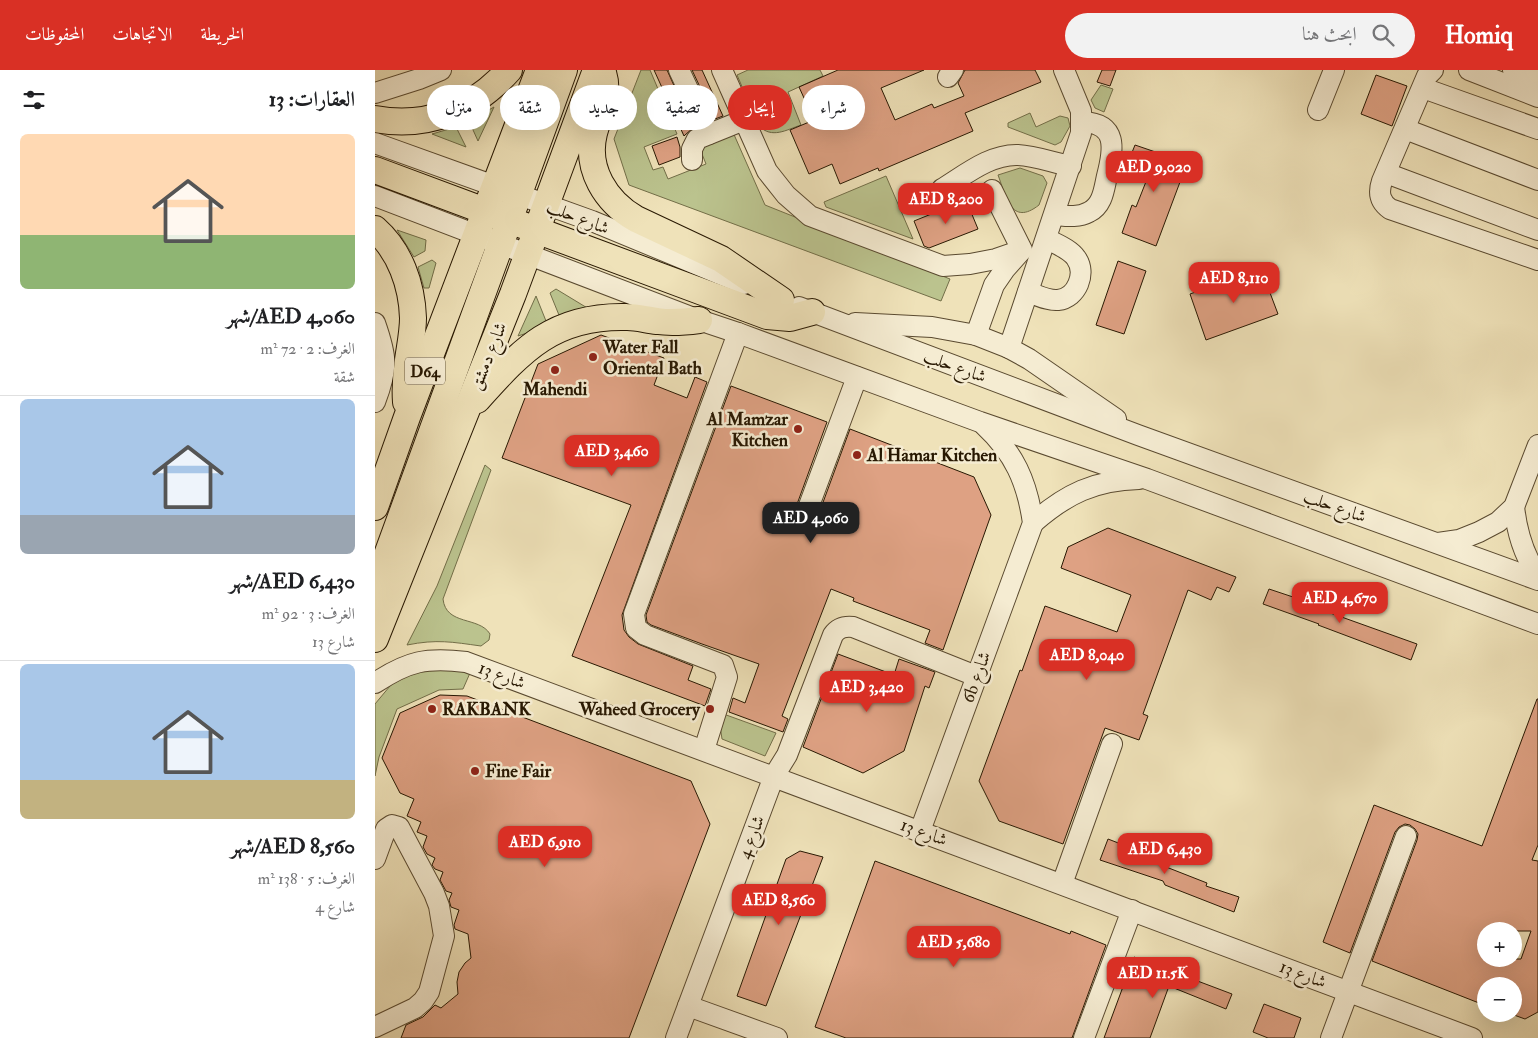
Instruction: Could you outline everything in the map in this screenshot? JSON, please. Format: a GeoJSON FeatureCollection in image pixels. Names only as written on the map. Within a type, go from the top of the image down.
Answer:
{"type":"FeatureCollection","features":[{"type":"Feature","properties":{"kind":"main road"},"geometry":{"type":"LineString","coordinates":[[375,119],[411,122],[457,111],[479,98],[509,70]]}},
{"type":"Feature","properties":{"kind":"main road","name":"D64"},"geometry":{"type":"LineString","coordinates":[[375,507],[407,417],[481,224],[507,190],[539,70]]}},
{"type":"Feature","properties":{"kind":"main road"},"geometry":{"type":"LineString","coordinates":[[375,639],[377,602],[383,566],[505,233],[507,190],[564,70]]}},
{"type":"Feature","properties":{"kind":"main road","name":"شارع دمشق"},"geometry":{"type":"LineString","coordinates":[[375,639],[532,243],[596,70]]}},
{"type":"Feature","properties":{"kind":"main road"},"geometry":{"type":"LineString","coordinates":[[602,70],[605,96],[594,134],[592,149],[593,163],[603,190],[613,202],[636,219],[721,259],[781,300]]}},
{"type":"Feature","properties":{"kind":"main road"},"geometry":{"type":"LineString","coordinates":[[375,170],[481,224],[532,243],[767,316],[790,318],[824,317]]}},
{"type":"Feature","properties":{"kind":"main road"},"geometry":{"type":"LineString","coordinates":[[375,229],[395,253],[403,268],[411,296],[413,319],[406,372],[407,417]]}},
{"type":"Feature","properties":{"kind":"main road"},"geometry":{"type":"LineString","coordinates":[[465,414],[523,352],[558,328],[584,320],[609,316],[665,322],[699,320]]}},
{"type":"Feature","properties":{"kind":"street"},"geometry":{"type":"LineString","coordinates":[[375,93],[441,70]]}},
{"type":"Feature","properties":{"kind":"street"},"geometry":{"type":"LineString","coordinates":[[679,70],[709,134]]}},
{"type":"Feature","properties":{"kind":"street"},"geometry":{"type":"LineString","coordinates":[[722,70],[729,85]]}},
{"type":"Feature","properties":{"kind":"street"},"geometry":{"type":"LineString","coordinates":[[1009,348],[1081,133],[1082,122],[1078,104],[1063,70]]}},
{"type":"Feature","properties":{"kind":"street"},"geometry":{"type":"LineString","coordinates":[[1319,110],[1334,70]]}},
{"type":"Feature","properties":{"kind":"street"},"geometry":{"type":"LineString","coordinates":[[1433,70],[1427,76],[1386,173],[1380,193],[1383,203],[1390,209],[1538,260]]}},
{"type":"Feature","properties":{"kind":"street"},"geometry":{"type":"LineString","coordinates":[[1469,70],[1538,96]]}},
{"type":"Feature","properties":{"kind":"street"},"geometry":{"type":"LineString","coordinates":[[1513,70],[1538,79]]}},
{"type":"Feature","properties":{"kind":"street"},"geometry":{"type":"LineString","coordinates":[[1423,88],[1538,129]]}},
{"type":"Feature","properties":{"kind":"street"},"geometry":{"type":"LineString","coordinates":[[976,334],[994,285],[1022,250],[1051,225],[1094,209],[1102,197],[1113,154],[1111,140],[1103,128],[1089,122],[1082,122]]}},
{"type":"Feature","properties":{"kind":"street"},"geometry":{"type":"LineString","coordinates":[[692,160],[691,154],[697,139],[728,126]]}},
{"type":"Feature","properties":{"kind":"street"},"geometry":{"type":"LineString","coordinates":[[1405,129],[1538,180]]}},
{"type":"Feature","properties":{"kind":"street"},"geometry":{"type":"LineString","coordinates":[[749,130],[767,170],[786,195],[810,216],[943,266],[970,264],[996,259],[1022,250]]}},
{"type":"Feature","properties":{"kind":"street","name":"شارع حلب"},"geometry":{"type":"LineString","coordinates":[[375,143],[592,221],[824,317],[1138,435],[1538,580]]}},
{"type":"Feature","properties":{"kind":"street"},"geometry":{"type":"LineString","coordinates":[[942,189],[988,161],[1009,156],[1020,156],[1071,166]]}},
{"type":"Feature","properties":{"kind":"street"},"geometry":{"type":"LineString","coordinates":[[1386,173],[1538,230]]}},
{"type":"Feature","properties":{"kind":"street"},"geometry":{"type":"LineString","coordinates":[[992,190],[1022,250]]}},
{"type":"Feature","properties":{"kind":"street"},"geometry":{"type":"LineString","coordinates":[[375,196],[481,224]]}},
{"type":"Feature","properties":{"kind":"street"},"geometry":{"type":"LineString","coordinates":[[1028,292],[1050,299],[1060,299],[1073,292],[1079,284],[1081,269],[1077,259],[1051,225]]}},
{"type":"Feature","properties":{"kind":"street"},"geometry":{"type":"LineString","coordinates":[[532,243],[699,320],[980,422],[1147,479],[1538,624]]}},
{"type":"Feature","properties":{"kind":"street"},"geometry":{"type":"LineString","coordinates":[[824,317],[931,327],[976,334],[1009,348],[1070,387],[1138,435]]}},
{"type":"Feature","properties":{"kind":"street"},"geometry":{"type":"LineString","coordinates":[[375,323],[385,358],[385,371],[375,402]]}},
{"type":"Feature","properties":{"kind":"street"},"geometry":{"type":"LineString","coordinates":[[704,750],[727,677],[726,670],[723,665],[645,635],[636,628],[634,614],[738,333]]}},
{"type":"Feature","properties":{"kind":"street"},"geometry":{"type":"LineString","coordinates":[[807,511],[857,376]]}},
{"type":"Feature","properties":{"kind":"street"},"geometry":{"type":"LineString","coordinates":[[980,422],[997,438],[1011,456],[1022,477],[1029,499],[1033,523]]}},
{"type":"Feature","properties":{"kind":"street"},"geometry":{"type":"LineString","coordinates":[[1438,543],[1459,540],[1479,532],[1498,522],[1514,508],[1538,445]]}},
{"type":"Feature","properties":{"kind":"street","name":"6b شارع"},"geometry":{"type":"LineString","coordinates":[[920,831],[1033,523],[1052,506],[1073,493],[1089,487],[1122,480],[1147,479]]}},
{"type":"Feature","properties":{"kind":"street"},"geometry":{"type":"LineString","coordinates":[[1514,508],[1522,548],[1538,575]]}},
{"type":"Feature","properties":{"kind":"street","name":"شارع 4"},"geometry":{"type":"LineString","coordinates":[[676,1038],[774,776],[787,755],[833,635],[839,628],[848,626],[976,676]]}},
{"type":"Feature","properties":{"kind":"street","name":"شارع 13"},"geometry":{"type":"LineString","coordinates":[[375,683],[393,671],[418,661],[443,659],[466,662],[1472,1038]]}},
{"type":"Feature","properties":{"kind":"street"},"geometry":{"type":"LineString","coordinates":[[1062,884],[1111,744]]}},
{"type":"Feature","properties":{"kind":"street"},"geometry":{"type":"LineString","coordinates":[[375,858],[386,828],[392,825],[399,827],[434,892],[441,914],[444,936],[429,992],[423,1001],[415,1008],[375,1027]]}},
{"type":"Feature","properties":{"kind":"street"},"geometry":{"type":"LineString","coordinates":[[1331,1038],[1406,836]]}},
{"type":"Feature","properties":{"kind":"street"},"geometry":{"type":"LineString","coordinates":[[1084,1038],[1132,910]]}},
{"type":"Feature","properties":{"kind":"street"},"geometry":{"type":"LineString","coordinates":[[687,1006],[777,1038]]}},
{"type":"Feature","properties":{"kind":"green space"},"geometry":{"type":"Polygon","coordinates":[[[641,70],[650,70],[656,85],[647,85],[647,130],[675,130],[677,134],[644,147],[653,170],[663,167],[668,179],[706,164],[698,144],[732,130],[765,205],[950,279],[941,301],[629,185],[614,139],[618,130],[637,130],[637,85],[635,85],[641,70]]]}},
{"type":"Feature","properties":{"kind":"green space"},"geometry":{"type":"Polygon","coordinates":[[[748,70],[820,70],[823,76],[792,90],[792,85],[741,85],[737,75],[748,70]]]}},
{"type":"Feature","properties":{"kind":"green space"},"geometry":{"type":"Polygon","coordinates":[[[1101,85],[1113,89],[1104,112],[1095,108],[1091,100],[1101,85]]]}},
{"type":"Feature","properties":{"kind":"green space"},"geometry":{"type":"Polygon","coordinates":[[[792,102],[801,125],[792,128],[792,102]]]}},
{"type":"Feature","properties":{"kind":"green space"},"geometry":{"type":"Polygon","coordinates":[[[1030,113],[1036,127],[1060,116],[1068,118],[1070,126],[1061,142],[1055,145],[1008,127],[1008,123],[1030,113]]]}},
{"type":"Feature","properties":{"kind":"green space"},"geometry":{"type":"Polygon","coordinates":[[[446,130],[458,130],[466,147],[432,134],[446,130]]]}},
{"type":"Feature","properties":{"kind":"green space"},"geometry":{"type":"Polygon","coordinates":[[[473,130],[483,130],[478,141],[473,130]]]}},
{"type":"Feature","properties":{"kind":"green space"},"geometry":{"type":"Polygon","coordinates":[[[764,130],[788,130],[774,133],[764,130]]]}},
{"type":"Feature","properties":{"kind":"green space"},"geometry":{"type":"Polygon","coordinates":[[[1020,168],[1043,176],[1047,183],[1039,205],[1030,211],[1022,213],[1016,211],[1007,200],[998,175],[1020,168]]]}},
{"type":"Feature","properties":{"kind":"green space"},"geometry":{"type":"Polygon","coordinates":[[[886,176],[913,239],[826,207],[824,202],[886,176]]]}},
{"type":"Feature","properties":{"kind":"green space"},"geometry":{"type":"Polygon","coordinates":[[[397,230],[426,240],[425,251],[414,257],[397,230]]]}},
{"type":"Feature","properties":{"kind":"green space"},"geometry":{"type":"Polygon","coordinates":[[[432,260],[436,263],[429,288],[424,288],[418,267],[432,260]]]}},
{"type":"Feature","properties":{"kind":"green space"},"geometry":{"type":"Polygon","coordinates":[[[556,289],[589,309],[561,320],[550,293],[556,289]]]}},
{"type":"Feature","properties":{"kind":"green space"},"geometry":{"type":"Polygon","coordinates":[[[536,296],[548,326],[518,336],[536,296]]]}},
{"type":"Feature","properties":{"kind":"green space"},"geometry":{"type":"Polygon","coordinates":[[[485,465],[491,470],[443,599],[445,608],[450,613],[485,628],[490,634],[489,640],[481,646],[453,642],[407,645],[437,586],[485,465]]]}},
{"type":"Feature","properties":{"kind":"green space"},"geometry":{"type":"Polygon","coordinates":[[[435,667],[470,673],[463,689],[439,690],[397,709],[379,757],[375,776],[375,704],[390,686],[400,678],[435,667]]]}},
{"type":"Feature","properties":{"kind":"green space"},"geometry":{"type":"Polygon","coordinates":[[[718,712],[776,733],[765,756],[722,739],[718,712]]]}},
{"type":"Feature","properties":{"kind":"building"},"geometry":{"type":"Polygon","coordinates":[[[654,70],[667,70],[674,85],[661,85],[654,70]]]}},
{"type":"Feature","properties":{"kind":"building"},"geometry":{"type":"Polygon","coordinates":[[[692,70],[702,70],[709,85],[699,85],[692,70]]]}},
{"type":"Feature","properties":{"kind":"building"},"geometry":{"type":"Polygon","coordinates":[[[838,70],[924,70],[881,88],[895,120],[932,104],[934,108],[964,96],[958,83],[965,70],[1035,70],[1041,82],[965,113],[973,131],[879,171],[878,168],[840,184],[832,164],[809,174],[790,130],[802,125],[802,130],[865,130],[865,85],[804,85],[838,70]]]}},
{"type":"Feature","properties":{"kind":"building"},"geometry":{"type":"Polygon","coordinates":[[[1102,70],[1116,70],[1110,86],[1097,82],[1102,70]]]}},
{"type":"Feature","properties":{"kind":"building"},"geometry":{"type":"Polygon","coordinates":[[[1376,75],[1407,86],[1392,126],[1361,114],[1376,75]]]}},
{"type":"Feature","properties":{"kind":"building"},"geometry":{"type":"Polygon","coordinates":[[[718,105],[723,116],[718,118],[718,105]]]}},
{"type":"Feature","properties":{"kind":"building"},"geometry":{"type":"Polygon","coordinates":[[[681,130],[691,130],[684,136],[681,130]]]}},
{"type":"Feature","properties":{"kind":"building"},"geometry":{"type":"Polygon","coordinates":[[[677,137],[680,157],[659,165],[652,146],[677,137]]]}},
{"type":"Feature","properties":{"kind":"building"},"geometry":{"type":"Polygon","coordinates":[[[1135,145],[1173,158],[1175,153],[1189,158],[1156,246],[1122,233],[1132,205],[1136,207],[1149,174],[1127,165],[1135,145]]]}},
{"type":"Feature","properties":{"kind":"building"},"geometry":{"type":"Polygon","coordinates":[[[966,200],[978,229],[929,248],[924,246],[914,221],[966,200]]]}},
{"type":"Feature","properties":{"kind":"building"},"geometry":{"type":"Polygon","coordinates":[[[1118,261],[1146,271],[1124,334],[1096,325],[1118,261]]]}},
{"type":"Feature","properties":{"kind":"building"},"geometry":{"type":"Polygon","coordinates":[[[1261,269],[1278,314],[1206,340],[1190,294],[1261,269]]]}},
{"type":"Feature","properties":{"kind":"building"},"geometry":{"type":"Polygon","coordinates":[[[601,335],[664,358],[654,385],[687,398],[695,377],[707,382],[622,615],[624,630],[638,644],[693,666],[688,680],[711,689],[705,706],[572,656],[631,505],[502,458],[538,364],[601,335]]]}},
{"type":"Feature","properties":{"kind":"building"},"geometry":{"type":"Polygon","coordinates":[[[731,386],[827,422],[796,507],[795,513],[802,522],[809,523],[818,516],[850,429],[974,477],[991,515],[943,650],[925,643],[930,630],[853,601],[854,598],[831,589],[782,716],[788,719],[783,732],[729,712],[733,698],[745,703],[759,664],[647,622],[646,615],[731,386]]]}},
{"type":"Feature","properties":{"kind":"building"},"geometry":{"type":"Polygon","coordinates":[[[1108,528],[1236,577],[1229,592],[1217,587],[1211,600],[1188,590],[1143,714],[1148,716],[1139,740],[1105,728],[1063,844],[999,821],[979,781],[1045,606],[1117,632],[1131,595],[1061,568],[1068,547],[1108,528]]]}},
{"type":"Feature","properties":{"kind":"building"},"geometry":{"type":"Polygon","coordinates":[[[1269,589],[1311,603],[1310,605],[1322,610],[1417,644],[1411,660],[1263,604],[1269,589]]]}},
{"type":"Feature","properties":{"kind":"building"},"geometry":{"type":"Polygon","coordinates":[[[838,654],[894,675],[899,659],[935,672],[929,688],[925,686],[904,751],[863,773],[803,747],[838,654]]]}},
{"type":"Feature","properties":{"kind":"building"},"geometry":{"type":"Polygon","coordinates":[[[440,695],[467,696],[691,781],[710,824],[629,1038],[401,1038],[406,1025],[423,1017],[435,1005],[441,1008],[458,994],[457,982],[459,972],[471,958],[468,934],[455,929],[454,925],[459,910],[451,907],[449,900],[452,893],[446,891],[440,880],[443,872],[435,869],[432,865],[435,858],[427,854],[423,847],[427,836],[417,832],[421,822],[407,816],[414,799],[400,793],[382,758],[400,713],[440,695]]]}},
{"type":"Feature","properties":{"kind":"building"},"geometry":{"type":"Polygon","coordinates":[[[1538,699],[1538,845],[1532,860],[1538,861],[1538,1012],[1525,1019],[1522,1018],[1522,977],[1477,977],[1477,1002],[1372,961],[1417,840],[1418,834],[1410,825],[1405,824],[1395,832],[1350,953],[1323,942],[1374,805],[1482,846],[1538,699]]]}},
{"type":"Feature","properties":{"kind":"building"},"geometry":{"type":"Polygon","coordinates":[[[1108,839],[1157,858],[1156,863],[1207,883],[1206,886],[1239,897],[1234,912],[1165,885],[1163,881],[1100,860],[1108,839]]]}},
{"type":"Feature","properties":{"kind":"building"},"geometry":{"type":"Polygon","coordinates":[[[800,851],[823,857],[766,1006],[737,996],[786,859],[800,851]]]}},
{"type":"Feature","properties":{"kind":"building"},"geometry":{"type":"Polygon","coordinates":[[[875,861],[1070,934],[1071,931],[1106,945],[1072,1038],[846,1038],[815,1027],[875,861]]]}},
{"type":"Feature","properties":{"kind":"building"},"geometry":{"type":"Polygon","coordinates":[[[1134,957],[1232,994],[1226,1009],[1169,986],[1150,1038],[1104,1038],[1134,957]]]}},
{"type":"Feature","properties":{"kind":"building"},"geometry":{"type":"Polygon","coordinates":[[[1264,1004],[1301,1018],[1294,1038],[1268,1038],[1253,1032],[1264,1004]]]}},
{"type":"Feature","properties":{"kind":"place","name":"Water Fall Oriental Bath"},"geometry":{"type":"Point","coordinates":[593,357]}},
{"type":"Feature","properties":{"kind":"place","name":"Mahendi"},"geometry":{"type":"Point","coordinates":[555,370]}},
{"type":"Feature","properties":{"kind":"place","name":"Al Mamzar Kitchen"},"geometry":{"type":"Point","coordinates":[798,429]}},
{"type":"Feature","properties":{"kind":"place","name":"Al Hamar Kitchen"},"geometry":{"type":"Point","coordinates":[857,455]}},
{"type":"Feature","properties":{"kind":"place","name":"RAKBANK"},"geometry":{"type":"Point","coordinates":[432,709]}},
{"type":"Feature","properties":{"kind":"place","name":"Waheed Grocery"},"geometry":{"type":"Point","coordinates":[710,709]}},
{"type":"Feature","properties":{"kind":"place","name":"Fine Fair"},"geometry":{"type":"Point","coordinates":[475,771]}}]}
